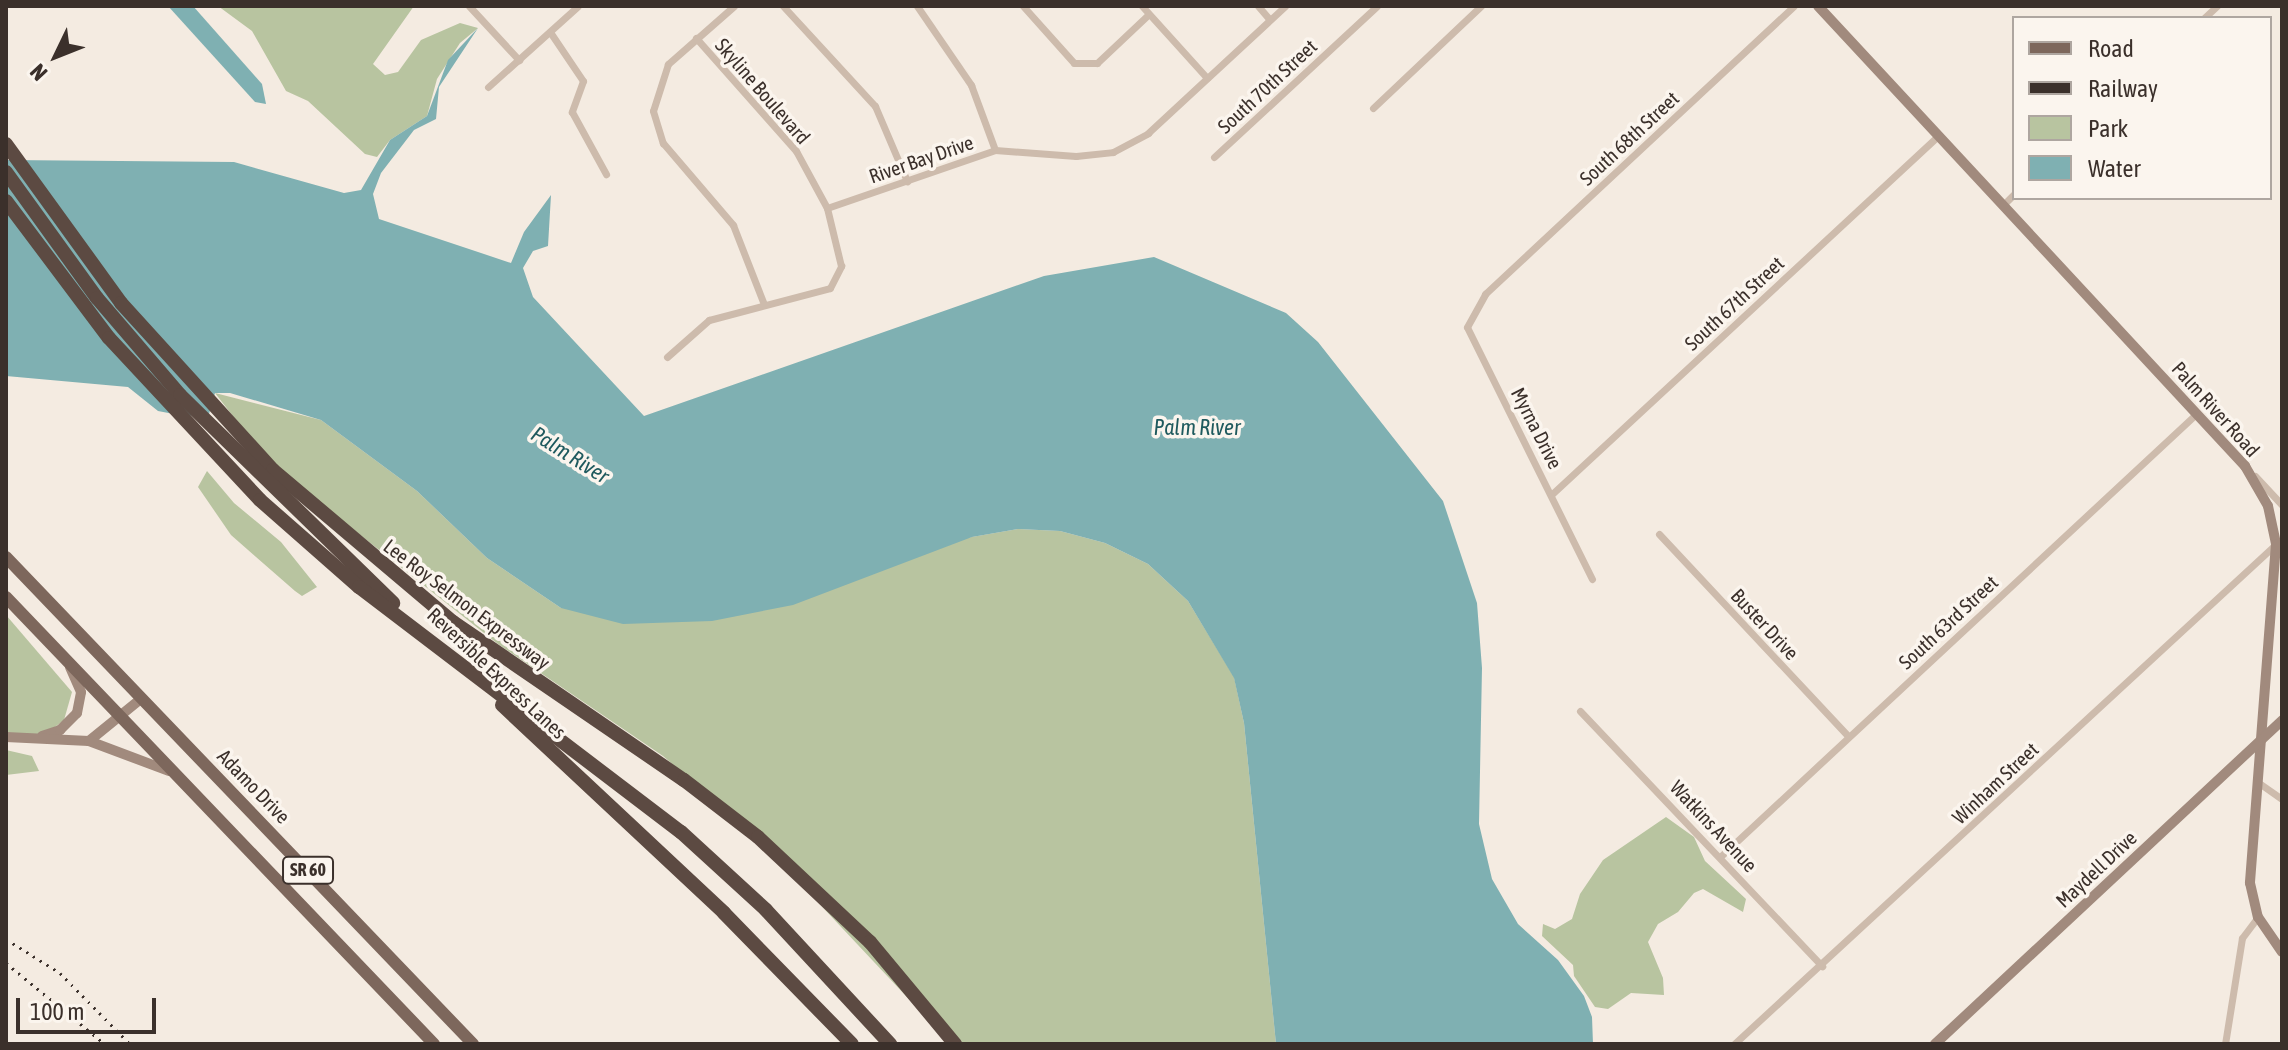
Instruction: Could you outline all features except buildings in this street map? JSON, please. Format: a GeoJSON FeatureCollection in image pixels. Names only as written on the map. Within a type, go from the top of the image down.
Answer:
{"type":"FeatureCollection","features":[{"type":"Feature","properties":{"kind":"highway","name":"Lee Roy Selmon Expressway"},"geometry":{"type":"LineString","coordinates":[[6,144],[105,283],[219,416],[313,507],[419,596],[758,837],[870,942],[955,1044]]}},
{"type":"Feature","properties":{"kind":"highway","name":"Reversible Express Lanes"},"geometry":{"type":"LineString","coordinates":[[6,172],[89,287],[200,417],[724,913],[852,1044]]}},
{"type":"Feature","properties":{"kind":"highway"},"geometry":{"type":"LineString","coordinates":[[6,201],[109,338],[207,447],[349,579],[681,832],[766,910],[890,1044]]}},
{"type":"Feature","properties":{"kind":"main road","name":"Adamo Drive"},"geometry":{"type":"LineString","coordinates":[[6,557],[473,1044]]}},
{"type":"Feature","properties":{"kind":"main road","name":"SR 60"},"geometry":{"type":"LineString","coordinates":[[6,597],[434,1044]]}},
{"type":"Feature","properties":{"kind":"main road"},"geometry":{"type":"LineString","coordinates":[[284,885],[304,866]]}},
{"type":"Feature","properties":{"kind":"street"},"geometry":{"type":"LineString","coordinates":[[469,6],[519,60]]}},
{"type":"Feature","properties":{"kind":"street"},"geometry":{"type":"LineString","coordinates":[[488,87],[578,6]]}},
{"type":"Feature","properties":{"kind":"street"},"geometry":{"type":"LineString","coordinates":[[734,6],[668,64],[653,111],[663,143],[733,225],[763,302]]}},
{"type":"Feature","properties":{"kind":"street"},"geometry":{"type":"LineString","coordinates":[[783,6],[875,106],[907,181]]}},
{"type":"Feature","properties":{"kind":"street"},"geometry":{"type":"LineString","coordinates":[[917,6],[971,85],[995,150]]}},
{"type":"Feature","properties":{"kind":"street"},"geometry":{"type":"LineString","coordinates":[[1023,6],[1074,63],[1097,63],[1149,14]]}},
{"type":"Feature","properties":{"kind":"street"},"geometry":{"type":"LineString","coordinates":[[1142,6],[1207,78]]}},
{"type":"Feature","properties":{"kind":"street"},"geometry":{"type":"LineString","coordinates":[[1258,6],[1270,20]]}},
{"type":"Feature","properties":{"kind":"street","name":"River Bay Drive"},"geometry":{"type":"LineString","coordinates":[[827,208],[995,150],[1076,156],[1113,152],[1148,133],[1285,6]]}},
{"type":"Feature","properties":{"kind":"street","name":"South 70th Street"},"geometry":{"type":"LineString","coordinates":[[1214,157],[1377,6]]}},
{"type":"Feature","properties":{"kind":"street"},"geometry":{"type":"LineString","coordinates":[[1373,108],[1481,6]]}},
{"type":"Feature","properties":{"kind":"street","name":"South 68th Street"},"geometry":{"type":"LineString","coordinates":[[1485,294],[1794,6]]}},
{"type":"Feature","properties":{"kind":"street","name":"Palm River Road"},"geometry":{"type":"LineString","coordinates":[[1818,6],[2245,466],[2268,506],[2276,544],[2259,783],[2250,863],[2258,917],[2282,952]]}},
{"type":"Feature","properties":{"kind":"street"},"geometry":{"type":"LineString","coordinates":[[550,32],[583,81],[572,112],[606,174]]}},
{"type":"Feature","properties":{"kind":"street","name":"Skyline Boulevard"},"geometry":{"type":"LineString","coordinates":[[696,38],[796,151],[827,208]]}},
{"type":"Feature","properties":{"kind":"street","name":"South 67th Street"},"geometry":{"type":"LineString","coordinates":[[1552,494],[1939,135]]}},
{"type":"Feature","properties":{"kind":"street"},"geometry":{"type":"LineString","coordinates":[[2003,205],[2012,196]]}},
{"type":"Feature","properties":{"kind":"street"},"geometry":{"type":"LineString","coordinates":[[667,357],[709,320],[763,302],[830,288],[841,266],[827,208]]}},
{"type":"Feature","properties":{"kind":"street","name":"Myrna Drive"},"geometry":{"type":"LineString","coordinates":[[1485,294],[1467,327],[1592,579]]}},
{"type":"Feature","properties":{"kind":"street","name":"South 63rd Street"},"geometry":{"type":"LineString","coordinates":[[1721,856],[2197,413]]}},
{"type":"Feature","properties":{"kind":"street"},"geometry":{"type":"LineString","coordinates":[[2245,466],[2282,505]]}},
{"type":"Feature","properties":{"kind":"street","name":"Buster Drive"},"geometry":{"type":"LineString","coordinates":[[1659,534],[1848,736]]}},
{"type":"Feature","properties":{"kind":"street","name":"Winham Street"},"geometry":{"type":"LineString","coordinates":[[1739,1043],[2276,544]]}},
{"type":"Feature","properties":{"kind":"street"},"geometry":{"type":"LineString","coordinates":[[35,739],[60,730],[77,713],[81,692],[68,661]]}},
{"type":"Feature","properties":{"kind":"street"},"geometry":{"type":"LineString","coordinates":[[89,741],[122,717],[140,696]]}},
{"type":"Feature","properties":{"kind":"street","name":"Watkins Avenue"},"geometry":{"type":"LineString","coordinates":[[1580,711],[1721,856],[1822,966]]}},
{"type":"Feature","properties":{"kind":"street","name":"Maydell Drive"},"geometry":{"type":"LineString","coordinates":[[1935,1044],[2282,720]]}},
{"type":"Feature","properties":{"kind":"street"},"geometry":{"type":"LineString","coordinates":[[6,737],[89,741],[138,756],[179,776]]}},
{"type":"Feature","properties":{"kind":"street"},"geometry":{"type":"LineString","coordinates":[[2259,783],[2282,799]]}},
{"type":"Feature","properties":{"kind":"street"},"geometry":{"type":"LineString","coordinates":[[2225,1044],[2242,938],[2258,917]]}},
{"type":"Feature","properties":{"kind":"green space"},"geometry":{"type":"Polygon","coordinates":[[[218,6],[414,6],[373,64],[385,75],[398,72],[421,40],[460,23],[478,28],[460,43],[437,79],[427,116],[390,140],[377,157],[365,154],[308,101],[286,91],[252,31],[218,6]]]}},
{"type":"Feature","properties":{"kind":"green space"},"geometry":{"type":"Polygon","coordinates":[[[215,393],[321,420],[417,491],[487,558],[561,608],[1018,529],[1060,531],[1105,543],[1148,564],[1188,601],[1234,677],[1244,723],[1276,1044],[951,1044],[751,831],[663,756],[498,644],[316,500],[257,447],[215,393]]]}},
{"type":"Feature","properties":{"kind":"green space"},"geometry":{"type":"Polygon","coordinates":[[[207,471],[234,503],[281,542],[317,587],[302,596],[231,535],[198,487],[207,471]]]}},
{"type":"Feature","properties":{"kind":"green space"},"geometry":{"type":"Polygon","coordinates":[[[6,615],[72,692],[64,720],[46,734],[6,736],[6,615]]]}},
{"type":"Feature","properties":{"kind":"green space"},"geometry":{"type":"Polygon","coordinates":[[[6,750],[32,756],[39,771],[6,775],[6,750]]]}},
{"type":"Feature","properties":{"kind":"green space"},"geometry":{"type":"Polygon","coordinates":[[[1666,817],[1694,837],[1705,861],[1746,899],[1743,912],[1703,889],[1694,893],[1678,912],[1658,924],[1648,942],[1663,978],[1664,995],[1631,993],[1608,1009],[1595,1007],[1574,976],[1573,965],[1542,936],[1543,924],[1555,929],[1572,919],[1580,894],[1603,860],[1666,817]]]}},
{"type":"Feature","properties":{"kind":"water"},"geometry":{"type":"Polygon","coordinates":[[[168,6],[193,6],[262,84],[266,104],[255,102],[168,6]]]}},
{"type":"Feature","properties":{"kind":"water","name":"Palm River"},"geometry":{"type":"Polygon","coordinates":[[[478,28],[439,87],[436,119],[414,130],[381,173],[373,194],[379,219],[511,263],[524,232],[551,195],[548,246],[533,251],[523,268],[533,297],[644,416],[1044,276],[1154,257],[1286,313],[1318,342],[1443,501],[1477,603],[1482,668],[1479,824],[1492,879],[1518,924],[1558,960],[1584,996],[1592,1017],[1593,1044],[1276,1044],[1244,723],[1234,678],[1188,601],[1148,564],[1105,543],[1060,531],[1018,529],[972,537],[793,605],[712,621],[623,624],[561,608],[487,558],[417,491],[321,420],[230,393],[215,393],[209,414],[184,416],[158,411],[128,387],[6,376],[6,160],[234,162],[344,193],[361,190],[390,140],[427,116],[448,60],[478,28]]]}},
{"type":"Feature","properties":{"kind":"railway"},"geometry":{"type":"LineString","coordinates":[[6,939],[60,973],[130,1044]]}},
{"type":"Feature","properties":{"kind":"railway"},"geometry":{"type":"LineString","coordinates":[[6,963],[105,1044]]}}]}
